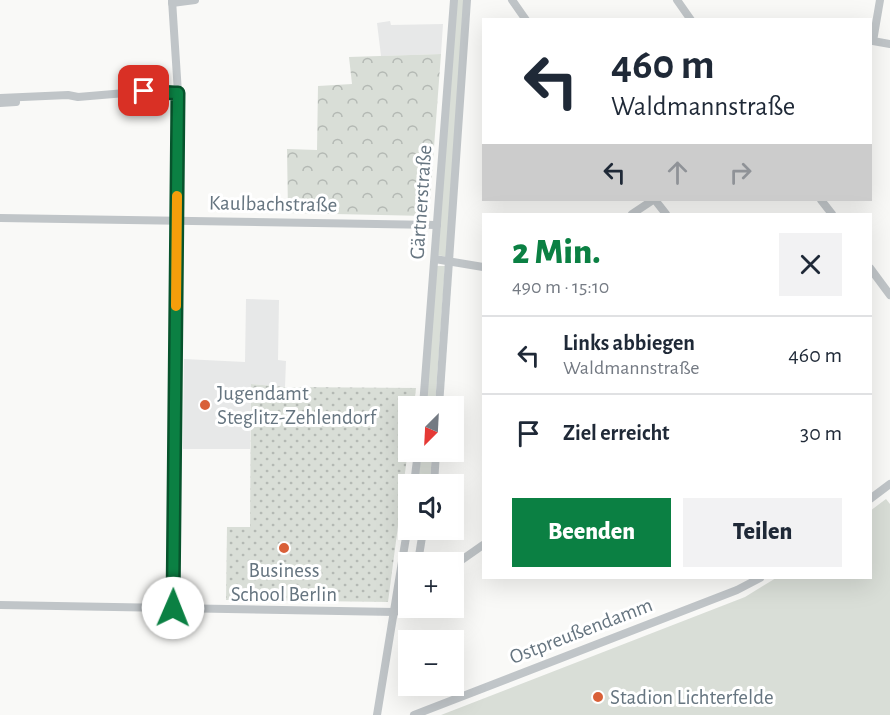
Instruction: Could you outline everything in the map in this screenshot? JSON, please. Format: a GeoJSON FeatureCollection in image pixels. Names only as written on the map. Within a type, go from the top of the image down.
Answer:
{"type":"FeatureCollection","features":[{"type":"Feature","properties":{"kind":"street"},"geometry":{"type":"LineString","coordinates":[[173,608],[178,93],[172,1],[195,0]]}},
{"type":"Feature","properties":{"kind":"street","name":"Gärtnerstraße"},"geometry":{"type":"LineString","coordinates":[[424,396],[454,0]]}},
{"type":"Feature","properties":{"kind":"street","name":"Gärtnerstraße"},"geometry":{"type":"LineString","coordinates":[[440,396],[467,0]]}},
{"type":"Feature","properties":{"kind":"street"},"geometry":{"type":"LineString","coordinates":[[512,0],[525,18]]}},
{"type":"Feature","properties":{"kind":"street"},"geometry":{"type":"LineString","coordinates":[[677,0],[690,18]]}},
{"type":"Feature","properties":{"kind":"street"},"geometry":{"type":"LineString","coordinates":[[880,0],[872,42],[890,44]]}},
{"type":"Feature","properties":{"kind":"street"},"geometry":{"type":"LineString","coordinates":[[0,103],[122,95],[127,92],[161,90],[178,93]]}},
{"type":"Feature","properties":{"kind":"street"},"geometry":{"type":"LineString","coordinates":[[0,98],[57,98]]}},
{"type":"Feature","properties":{"kind":"street"},"geometry":{"type":"LineString","coordinates":[[634,213],[652,201]]}},
{"type":"Feature","properties":{"kind":"street"},"geometry":{"type":"LineString","coordinates":[[655,201],[665,213]]}},
{"type":"Feature","properties":{"kind":"street"},"geometry":{"type":"LineString","coordinates":[[822,201],[831,213]]}},
{"type":"Feature","properties":{"kind":"street","name":"Kaulbachstraße"},"geometry":{"type":"LineString","coordinates":[[0,218],[437,225]]}},
{"type":"Feature","properties":{"kind":"street"},"geometry":{"type":"LineString","coordinates":[[435,259],[482,267]]}},
{"type":"Feature","properties":{"kind":"street"},"geometry":{"type":"LineString","coordinates":[[872,271],[890,295]]}},
{"type":"Feature","properties":{"kind":"street"},"geometry":{"type":"LineString","coordinates":[[872,498],[890,484]]}},
{"type":"Feature","properties":{"kind":"street"},"geometry":{"type":"LineString","coordinates":[[464,558],[482,546]]}},
{"type":"Feature","properties":{"kind":"street","name":"Ostpreußendamm"},"geometry":{"type":"LineString","coordinates":[[414,715],[737,590],[757,579]]}},
{"type":"Feature","properties":{"kind":"street"},"geometry":{"type":"LineString","coordinates":[[376,715],[398,600]]}},
{"type":"Feature","properties":{"kind":"street"},"geometry":{"type":"LineString","coordinates":[[0,605],[395,612]]}},
{"type":"Feature","properties":{"kind":"shaded area"},"geometry":{"type":"Polygon","coordinates":[[[390,21],[391,25],[443,24],[441,54],[381,56],[377,23],[390,21]]]}},
{"type":"Feature","properties":{"kind":"shaded area"},"geometry":{"type":"Polygon","coordinates":[[[246,299],[279,300],[278,360],[286,361],[285,387],[251,384],[250,449],[183,449],[184,359],[245,362],[246,299]]]}},
{"type":"Feature","properties":{"kind":"green space"},"geometry":{"type":"Polygon","coordinates":[[[456,0],[464,0],[446,257],[438,255],[456,0]]]}},
{"type":"Feature","properties":{"kind":"green space"},"geometry":{"type":"Polygon","coordinates":[[[441,54],[429,214],[427,216],[288,213],[287,149],[317,150],[318,86],[352,84],[349,57],[441,54]]]}},
{"type":"Feature","properties":{"kind":"green space"},"geometry":{"type":"Polygon","coordinates":[[[437,266],[445,266],[436,396],[427,396],[437,266]]]}},
{"type":"Feature","properties":{"kind":"green space"},"geometry":{"type":"Polygon","coordinates":[[[251,384],[285,387],[416,388],[415,396],[398,396],[398,462],[406,462],[405,474],[398,474],[398,526],[388,602],[226,600],[227,527],[250,527],[251,384]]]}},
{"type":"Feature","properties":{"kind":"green space"},"geometry":{"type":"Polygon","coordinates":[[[420,462],[431,462],[431,474],[419,474],[420,462]]]}},
{"type":"Feature","properties":{"kind":"green space","name":"Stadion Lichterfelde"},"geometry":{"type":"Polygon","coordinates":[[[886,499],[890,504],[890,715],[441,715],[745,597],[774,579],[872,579],[872,510],[886,499]]]}},
{"type":"Feature","properties":{"kind":"slow traffic"},"geometry":{"type":"LineString","coordinates":[[176,306],[177,196]]}},
{"type":"Feature","properties":{"kind":"place","name":"Jugendamt Steglitz-Zehlendorf"},"geometry":{"type":"Point","coordinates":[205,405]}},
{"type":"Feature","properties":{"kind":"place","name":"Business School Berlin"},"geometry":{"type":"Point","coordinates":[284,548]}},
{"type":"Feature","properties":{"kind":"place","name":"Stadion Lichterfelde"},"geometry":{"type":"Point","coordinates":[598,697]}},
{"type":"Feature","properties":{"kind":"route"},"geometry":{"type":"LineString","coordinates":[[144,91],[161,90],[178,93],[173,608]]}}]}
